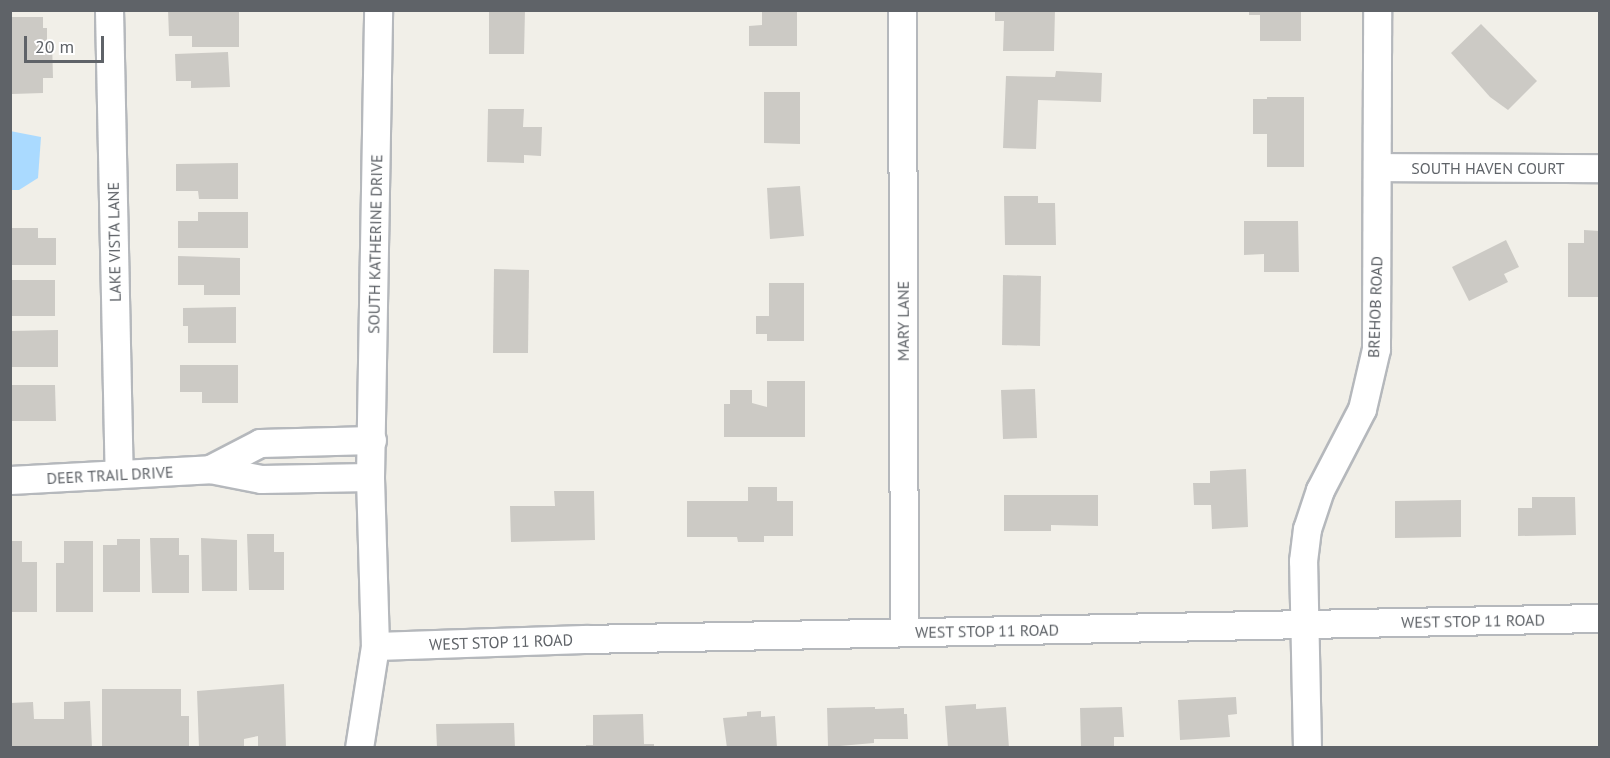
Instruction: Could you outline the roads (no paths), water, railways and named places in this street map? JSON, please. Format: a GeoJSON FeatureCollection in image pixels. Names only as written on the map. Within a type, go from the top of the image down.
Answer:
{"type":"FeatureCollection","features":[{"type":"Feature","properties":{"kind":"street","name":"LAKE VISTA LANE"},"geometry":{"type":"LineString","coordinates":[[109,10],[119,474]]}},
{"type":"Feature","properties":{"kind":"street","name":"SOUTH KATHERINE DRIVE"},"geometry":{"type":"LineString","coordinates":[[359,747],[375,646],[370,477],[378,10]]}},
{"type":"Feature","properties":{"kind":"street","name":"MARY LANE"},"geometry":{"type":"LineString","coordinates":[[902,10],[904,632]]}},
{"type":"Feature","properties":{"kind":"street","name":"BREHOB ROAD"},"geometry":{"type":"LineString","coordinates":[[1307,747],[1303,561],[1309,519],[1320,490],[1362,409],[1374,365],[1377,324],[1377,10]]}},
{"type":"Feature","properties":{"kind":"street","name":"SOUTH HAVEN COURT"},"geometry":{"type":"LineString","coordinates":[[1377,167],[1599,168]]}},
{"type":"Feature","properties":{"kind":"street"},"geometry":{"type":"LineString","coordinates":[[210,469],[260,443],[372,440]]}},
{"type":"Feature","properties":{"kind":"street","name":"DEER TRAIL DRIVE"},"geometry":{"type":"LineString","coordinates":[[10,480],[210,469]]}},
{"type":"Feature","properties":{"kind":"street"},"geometry":{"type":"LineString","coordinates":[[210,469],[261,479],[370,477]]}},
{"type":"Feature","properties":{"kind":"street","name":"WEST STOP 11 ROAD"},"geometry":{"type":"LineString","coordinates":[[375,646],[904,632],[1599,618]]}},
{"type":"Feature","properties":{"kind":"water"},"geometry":{"type":"Polygon","coordinates":[[[10,131],[41,137],[38,178],[19,190],[11,190],[10,131]]]}}]}
